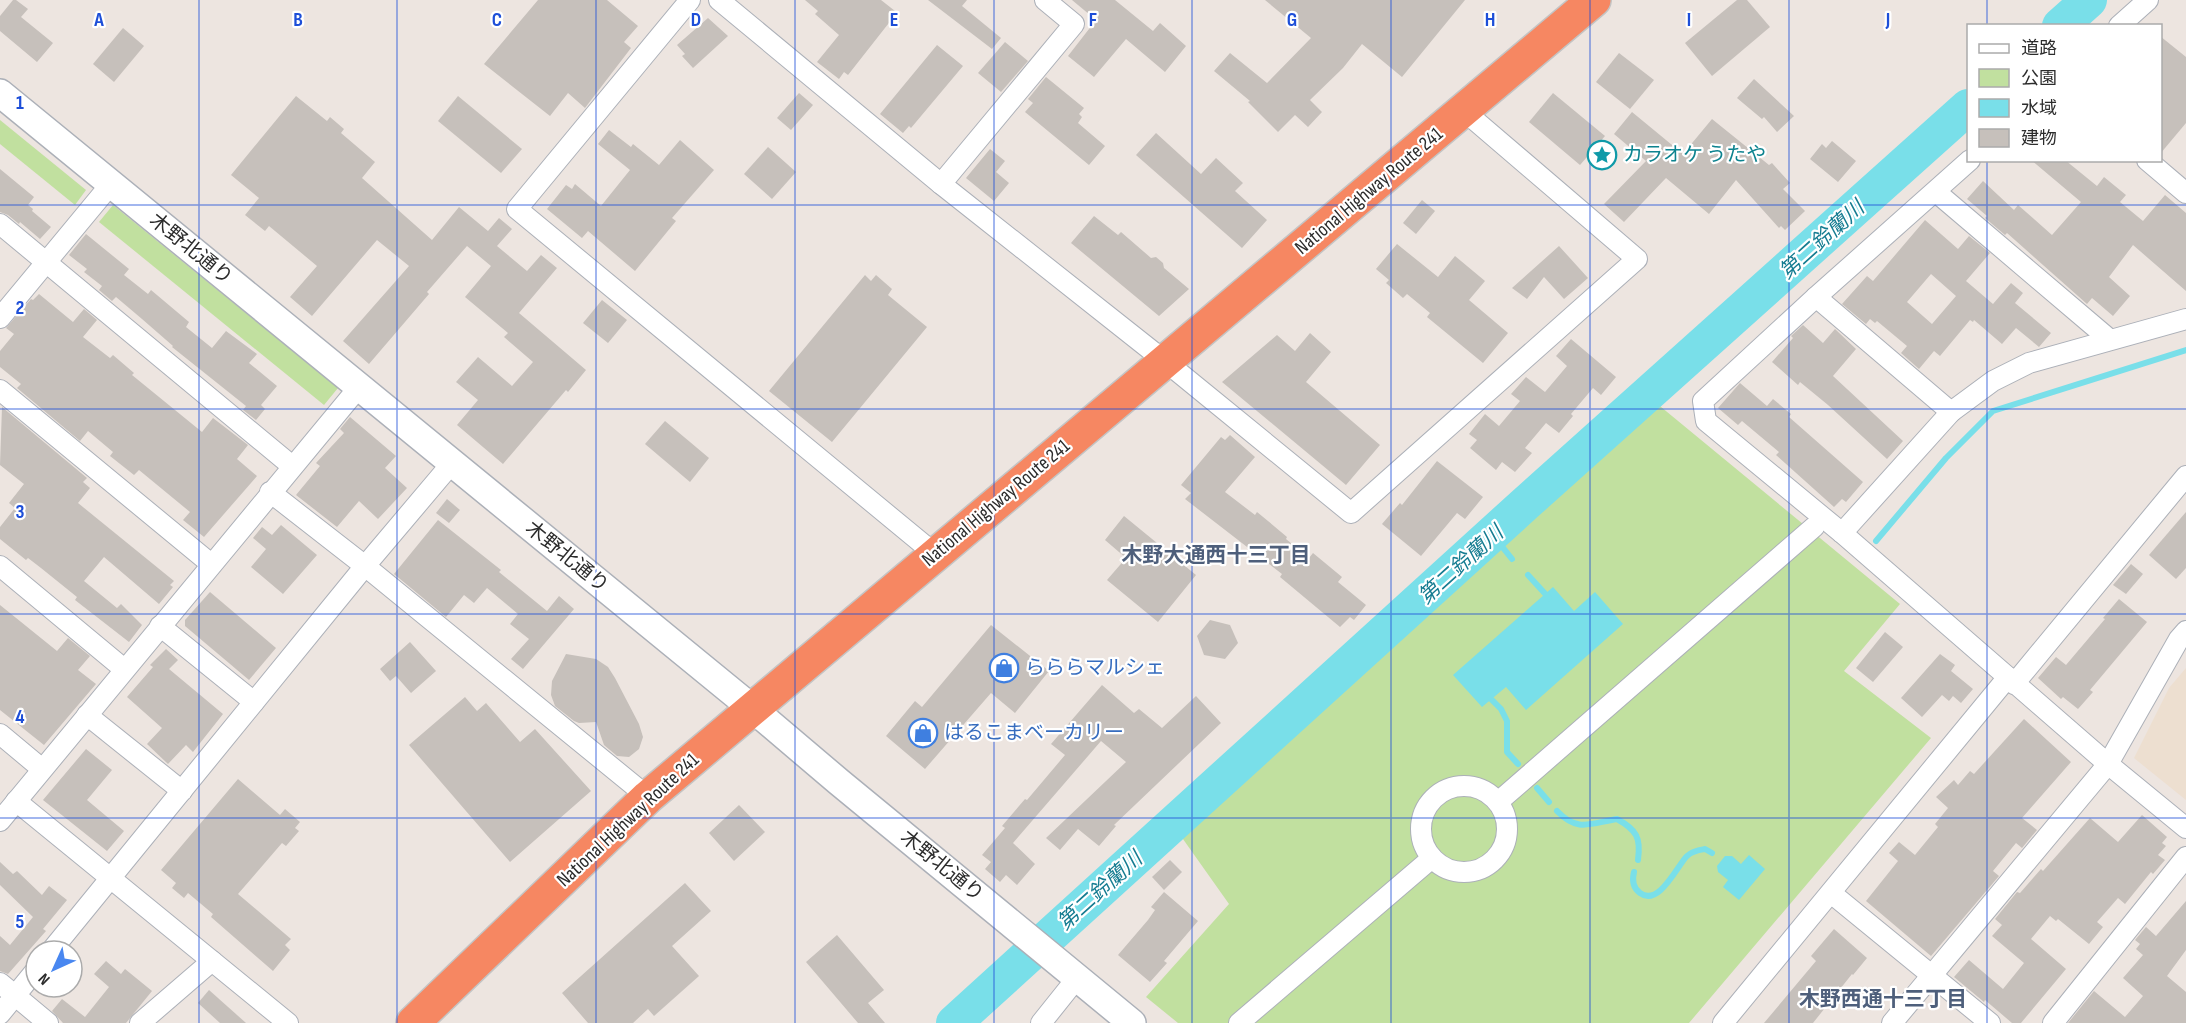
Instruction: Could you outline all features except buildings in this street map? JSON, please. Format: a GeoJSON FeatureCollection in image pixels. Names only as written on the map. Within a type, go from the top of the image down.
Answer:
{"type":"FeatureCollection","features":[{"type":"Feature","properties":{"kind":"highway","name":"National Highway Route 241"},"geometry":{"type":"LineString","coordinates":[[413,1023],[648,797],[1594,0]]}},
{"type":"Feature","properties":{"kind":"street"},"geometry":{"type":"LineString","coordinates":[[690,0],[517,209],[935,554]]}},
{"type":"Feature","properties":{"kind":"street"},"geometry":{"type":"LineString","coordinates":[[719,0],[941,184],[1352,513],[1637,259],[1464,111]]}},
{"type":"Feature","properties":{"kind":"street"},"geometry":{"type":"LineString","coordinates":[[941,184],[1074,24],[1045,0]]}},
{"type":"Feature","properties":{"kind":"street"},"geometry":{"type":"LineString","coordinates":[[2122,24],[2148,0]]}},
{"type":"Feature","properties":{"kind":"street","name":"木野北通り"},"geometry":{"type":"LineString","coordinates":[[0,93],[753,709],[1132,1023]]}},
{"type":"Feature","properties":{"kind":"street"},"geometry":{"type":"LineString","coordinates":[[1968,162],[1703,401],[1706,421],[1842,533],[2011,681],[2186,828]]}},
{"type":"Feature","properties":{"kind":"street"},"geometry":{"type":"LineString","coordinates":[[2149,162],[2186,193]]}},
{"type":"Feature","properties":{"kind":"street"},"geometry":{"type":"LineString","coordinates":[[0,318],[111,184]]}},
{"type":"Feature","properties":{"kind":"street"},"geometry":{"type":"LineString","coordinates":[[1936,192],[2109,339]]}},
{"type":"Feature","properties":{"kind":"street"},"geometry":{"type":"LineString","coordinates":[[0,224],[292,466]]}},
{"type":"Feature","properties":{"kind":"street"},"geometry":{"type":"LineString","coordinates":[[1816,297],[1951,412]]}},
{"type":"Feature","properties":{"kind":"street"},"geometry":{"type":"LineString","coordinates":[[1842,533],[1951,412],[1993,381],[2029,363],[2186,319]]}},
{"type":"Feature","properties":{"kind":"street"},"geometry":{"type":"LineString","coordinates":[[0,820],[359,387]]}},
{"type":"Feature","properties":{"kind":"street"},"geometry":{"type":"LineString","coordinates":[[0,390],[211,564]]}},
{"type":"Feature","properties":{"kind":"street"},"geometry":{"type":"LineString","coordinates":[[61,939],[365,566],[452,463]]}},
{"type":"Feature","properties":{"kind":"street"},"geometry":{"type":"LineString","coordinates":[[1723,1023],[2186,476]]}},
{"type":"Feature","properties":{"kind":"street"},"geometry":{"type":"LineString","coordinates":[[270,492],[365,566],[648,797]]}},
{"type":"Feature","properties":{"kind":"street"},"geometry":{"type":"LineString","coordinates":[[1498,801],[1814,527]]}},
{"type":"Feature","properties":{"kind":"street"},"geometry":{"type":"LineString","coordinates":[[0,566],[124,669]]}},
{"type":"Feature","properties":{"kind":"street"},"geometry":{"type":"LineString","coordinates":[[160,626],[254,702]]}},
{"type":"Feature","properties":{"kind":"street"},"geometry":{"type":"LineString","coordinates":[[1892,1023],[2108,764],[2186,631]]}},
{"type":"Feature","properties":{"kind":"street"},"geometry":{"type":"LineString","coordinates":[[87,715],[182,791]]}},
{"type":"Feature","properties":{"kind":"street"},"geometry":{"type":"LineString","coordinates":[[0,734],[42,769]]}},
{"type":"Feature","properties":{"kind":"street"},"geometry":{"type":"LineString","coordinates":[[1468,786],[1485,790],[1498,801],[1506,814],[1508,829],[1505,844],[1498,857],[1473,872],[1458,872],[1444,867],[1432,858],[1423,843],[1421,826],[1426,809],[1436,796],[1451,787],[1468,786]]}},
{"type":"Feature","properties":{"kind":"street"},"geometry":{"type":"LineString","coordinates":[[16,801],[288,1023]]}},
{"type":"Feature","properties":{"kind":"street"},"geometry":{"type":"LineString","coordinates":[[2053,1023],[2186,857]]}},
{"type":"Feature","properties":{"kind":"street"},"geometry":{"type":"LineString","coordinates":[[1239,1023],[1432,858]]}},
{"type":"Feature","properties":{"kind":"street"},"geometry":{"type":"LineString","coordinates":[[1831,894],[1990,1023]]}},
{"type":"Feature","properties":{"kind":"street"},"geometry":{"type":"LineString","coordinates":[[140,1023],[212,961]]}},
{"type":"Feature","properties":{"kind":"street"},"geometry":{"type":"LineString","coordinates":[[0,1014],[7,990],[24,978]]}},
{"type":"Feature","properties":{"kind":"street"},"geometry":{"type":"LineString","coordinates":[[1041,1023],[1077,978]]}},
{"type":"Feature","properties":{"kind":"street"},"geometry":{"type":"LineString","coordinates":[[7,990],[48,1023]]}},
{"type":"Feature","properties":{"kind":"shaded area"},"geometry":{"type":"Polygon","coordinates":[[[2186,668],[2186,800],[2134,758],[2169,688],[2186,668]]]}},
{"type":"Feature","properties":{"kind":"green space"},"geometry":{"type":"Polygon","coordinates":[[[0,120],[86,190],[75,205],[0,144],[0,120]]]}},
{"type":"Feature","properties":{"kind":"green space"},"geometry":{"type":"Polygon","coordinates":[[[113,205],[338,388],[324,405],[99,222],[113,205]]]}},
{"type":"Feature","properties":{"kind":"green space"},"geometry":{"type":"Polygon","coordinates":[[[1655,402],[1900,604],[1844,671],[1931,738],[1689,1023],[1178,1023],[1146,997],[1229,904],[1178,832],[1655,402]]]}},
{"type":"Feature","properties":{"kind":"water"},"geometry":{"type":"Polygon","coordinates":[[[1553,587],[1574,611],[1595,592],[1623,624],[1526,710],[1506,687],[1482,707],[1453,675],[1553,587]]]}},
{"type":"Feature","properties":{"kind":"water"},"geometry":{"type":"Polygon","coordinates":[[[1749,855],[1765,869],[1739,900],[1723,887],[1728,880],[1718,872],[1717,866],[1725,856],[1732,856],[1741,864],[1749,855]]]}},
{"type":"Feature","properties":{"kind":"waterway","name":"第二鈴蘭川"},"geometry":{"type":"LineString","coordinates":[[2062,24],[2089,0]]}},
{"type":"Feature","properties":{"kind":"waterway","name":"第二鈴蘭川"},"geometry":{"type":"LineString","coordinates":[[954,1023],[1525,504],[1967,108]]}},
{"type":"Feature","properties":{"kind":"waterway"},"geometry":{"type":"LineString","coordinates":[[1876,541],[1946,458],[1993,411],[2186,350]]}},
{"type":"Feature","properties":{"kind":"waterway"},"geometry":{"type":"LineString","coordinates":[[1492,534],[1512,559]]}},
{"type":"Feature","properties":{"kind":"waterway"},"geometry":{"type":"LineString","coordinates":[[1528,575],[1549,598]]}},
{"type":"Feature","properties":{"kind":"waterway"},"geometry":{"type":"LineString","coordinates":[[1487,695],[1501,709],[1507,721],[1507,752],[1518,764]]}},
{"type":"Feature","properties":{"kind":"waterway"},"geometry":{"type":"LineString","coordinates":[[1537,788],[1549,802]]}},
{"type":"Feature","properties":{"kind":"waterway"},"geometry":{"type":"LineString","coordinates":[[1557,811],[1578,824],[1585,825],[1617,819],[1624,823],[1633,831],[1638,840],[1638,860]]}},
{"type":"Feature","properties":{"kind":"waterway"},"geometry":{"type":"LineString","coordinates":[[1634,872],[1636,889],[1647,896],[1654,895],[1667,884],[1689,854],[1705,849],[1712,853]]}},
{"type":"Feature","properties":{"kind":"place","name":"カラオケ うたや"},"geometry":{"type":"Point","coordinates":[1602,155]}},
{"type":"Feature","properties":{"kind":"place","name":"らららマルシェ"},"geometry":{"type":"Point","coordinates":[1004,668]}},
{"type":"Feature","properties":{"kind":"place","name":"はるこまベーカリー"},"geometry":{"type":"Point","coordinates":[923,733]}},
{"type":"Feature","properties":{"kind":"district","name":"木野大通西十三丁目"},"geometry":{"type":"Point","coordinates":[1216,555]}},
{"type":"Feature","properties":{"kind":"district","name":"木野西通十三丁目"},"geometry":{"type":"Point","coordinates":[1883,999]}}]}
